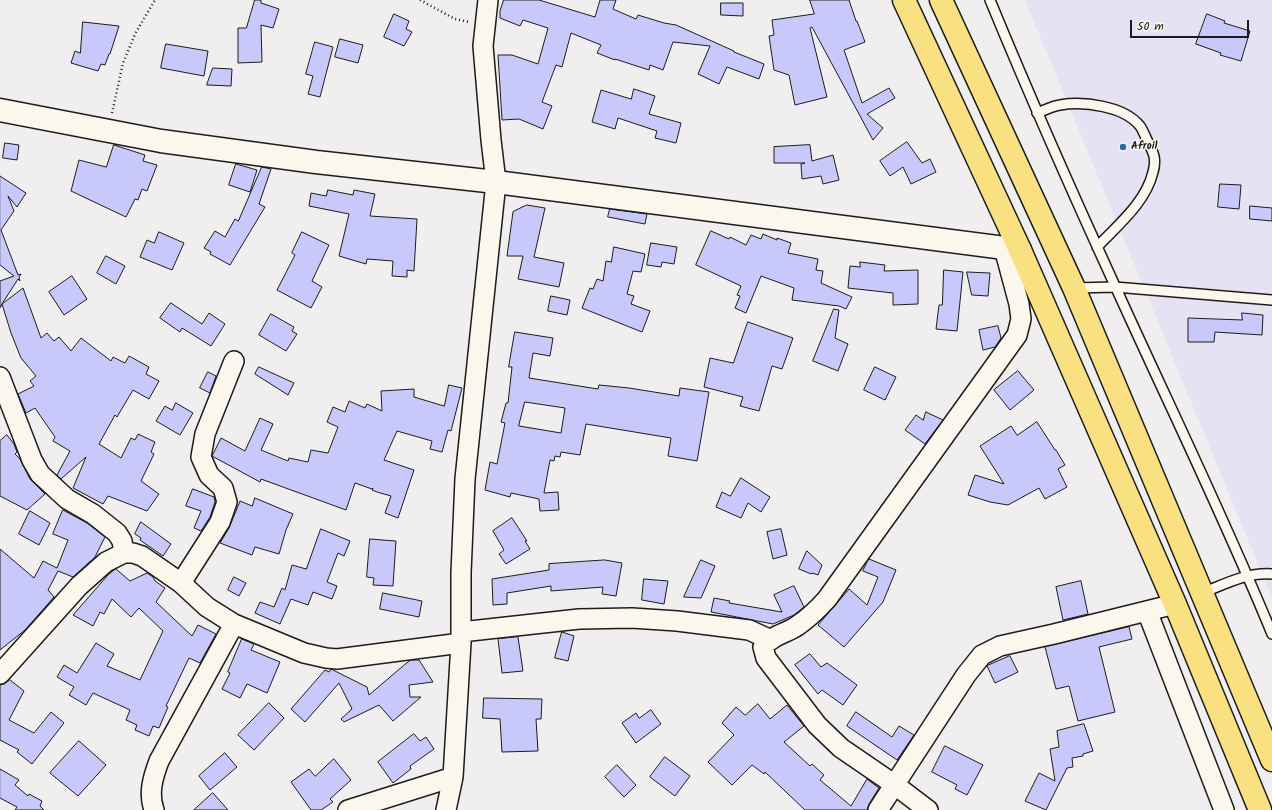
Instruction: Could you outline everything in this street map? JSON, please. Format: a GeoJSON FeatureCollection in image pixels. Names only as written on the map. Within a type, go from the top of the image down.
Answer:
{"type":"FeatureCollection","features":[{"type":"Feature","properties":{"kind":"main road"},"geometry":{"type":"LineString","coordinates":[[904,0],[1012,249],[1175,604],[1260,810]]}},
{"type":"Feature","properties":{"kind":"main road"},"geometry":{"type":"LineString","coordinates":[[941,0],[1074,288],[1272,760]]}},
{"type":"Feature","properties":{"kind":"street"},"geometry":{"type":"LineString","coordinates":[[446,810],[453,777],[461,638],[461,573],[465,479],[496,182],[483,46],[488,0]]}},
{"type":"Feature","properties":{"kind":"street"},"geometry":{"type":"LineString","coordinates":[[0,110],[161,141],[308,161],[496,182],[1012,249],[1021,319],[1017,335],[827,599],[811,617],[795,628],[766,643],[763,647],[766,658],[817,725],[841,748],[895,785],[928,810]]}},
{"type":"Feature","properties":{"kind":"street"},"geometry":{"type":"LineString","coordinates":[[181,583],[220,522],[227,502],[223,488],[209,475],[201,457],[205,434],[234,361]]}},
{"type":"Feature","properties":{"kind":"street"},"geometry":{"type":"LineString","coordinates":[[0,377],[4,405],[40,474],[67,499],[93,514],[117,533],[122,541],[124,553]]}},
{"type":"Feature","properties":{"kind":"street"},"geometry":{"type":"LineString","coordinates":[[0,674],[79,586],[106,562],[124,553],[133,553],[142,556],[181,583],[207,607],[234,624],[304,653],[326,658],[349,658],[579,619],[632,618],[677,621],[749,630],[771,640]]}},
{"type":"Feature","properties":{"kind":"street"},"geometry":{"type":"LineString","coordinates":[[878,810],[966,675],[982,655],[1000,646],[1175,604]]}},
{"type":"Feature","properties":{"kind":"street"},"geometry":{"type":"LineString","coordinates":[[1147,611],[1224,810]]}},
{"type":"Feature","properties":{"kind":"street"},"geometry":{"type":"LineString","coordinates":[[154,810],[151,790],[153,777],[159,761],[234,624]]}},
{"type":"Feature","properties":{"kind":"street"},"geometry":{"type":"LineString","coordinates":[[348,810],[453,777]]}},
{"type":"Feature","properties":{"kind":"lane"},"geometry":{"type":"LineString","coordinates":[[990,0],[1037,113],[1115,287],[1248,575],[1272,634]]}},
{"type":"Feature","properties":{"kind":"lane"},"geometry":{"type":"LineString","coordinates":[[1037,113],[1059,105],[1080,103],[1118,111],[1140,126],[1155,156],[1154,171],[1149,186],[1140,201],[1097,247]]}},
{"type":"Feature","properties":{"kind":"lane"},"geometry":{"type":"LineString","coordinates":[[1074,288],[1115,287],[1272,300]]}},
{"type":"Feature","properties":{"kind":"lane"},"geometry":{"type":"LineString","coordinates":[[1202,593],[1248,575],[1261,573],[1272,574]]}},
{"type":"Feature","properties":{"kind":"path"},"geometry":{"type":"LineString","coordinates":[[108,131],[123,63],[136,32],[155,0]]}},
{"type":"Feature","properties":{"kind":"path"},"geometry":{"type":"LineString","coordinates":[[420,0],[455,18],[485,27]]}},
{"type":"Feature","properties":{"kind":"shaded area"},"geometry":{"type":"Polygon","coordinates":[[[1025,0],[1272,0],[1272,598],[1025,0]]]}},
{"type":"Feature","properties":{"kind":"building"},"geometry":{"type":"Polygon","coordinates":[[[255,0],[261,0],[261,3],[279,9],[273,28],[261,25],[262,62],[238,63],[238,28],[246,28],[255,0]]]}},
{"type":"Feature","properties":{"kind":"building"},"geometry":{"type":"Polygon","coordinates":[[[504,0],[539,0],[595,17],[600,0],[616,0],[613,9],[636,19],[638,15],[676,25],[764,64],[759,79],[727,67],[719,84],[698,74],[710,46],[673,42],[663,70],[650,65],[649,70],[597,53],[601,45],[571,33],[562,67],[556,65],[542,102],[552,106],[543,129],[519,119],[502,120],[498,55],[512,55],[538,64],[548,28],[523,20],[520,26],[500,18],[500,11],[504,0]]]}},
{"type":"Feature","properties":{"kind":"building"},"geometry":{"type":"Polygon","coordinates":[[[810,0],[849,0],[865,42],[844,50],[862,103],[889,88],[895,98],[867,114],[883,128],[873,140],[812,27],[810,28],[827,97],[795,105],[789,75],[774,70],[769,36],[774,35],[772,20],[814,14],[810,0]]]}},
{"type":"Feature","properties":{"kind":"building"},"geometry":{"type":"Polygon","coordinates":[[[721,3],[743,3],[743,16],[721,15],[721,3]]]}},
{"type":"Feature","properties":{"kind":"building"},"geometry":{"type":"Polygon","coordinates":[[[394,14],[409,21],[406,29],[412,32],[404,46],[384,37],[394,14]]]}},
{"type":"Feature","properties":{"kind":"building"},"geometry":{"type":"Polygon","coordinates":[[[1207,14],[1225,21],[1224,23],[1250,31],[1241,61],[1220,55],[1221,53],[1196,44],[1207,14]]]}},
{"type":"Feature","properties":{"kind":"building"},"geometry":{"type":"Polygon","coordinates":[[[83,22],[119,26],[105,65],[101,64],[98,71],[71,63],[75,51],[80,53],[83,22]]]}},
{"type":"Feature","properties":{"kind":"building"},"geometry":{"type":"Polygon","coordinates":[[[340,39],[363,45],[358,63],[335,57],[340,39]]]}},
{"type":"Feature","properties":{"kind":"building"},"geometry":{"type":"Polygon","coordinates":[[[315,42],[333,47],[320,97],[308,94],[313,76],[306,74],[315,42]]]}},
{"type":"Feature","properties":{"kind":"building"},"geometry":{"type":"Polygon","coordinates":[[[166,44],[208,51],[204,76],[161,68],[166,44]]]}},
{"type":"Feature","properties":{"kind":"building"},"geometry":{"type":"Polygon","coordinates":[[[213,68],[232,69],[231,86],[207,85],[213,68]]]}},
{"type":"Feature","properties":{"kind":"building"},"geometry":{"type":"Polygon","coordinates":[[[634,89],[655,96],[649,114],[681,123],[676,143],[655,138],[657,131],[618,118],[615,129],[592,122],[601,90],[631,99],[634,89]]]}},
{"type":"Feature","properties":{"kind":"building"},"geometry":{"type":"Polygon","coordinates":[[[907,142],[922,163],[930,159],[936,172],[911,184],[903,167],[890,176],[880,161],[907,142]]]}},
{"type":"Feature","properties":{"kind":"building"},"geometry":{"type":"Polygon","coordinates":[[[5,143],[19,145],[17,160],[3,158],[5,143]]]}},
{"type":"Feature","properties":{"kind":"building"},"geometry":{"type":"Polygon","coordinates":[[[114,145],[145,155],[143,161],[157,165],[147,191],[142,189],[138,200],[135,199],[126,217],[71,191],[79,160],[106,167],[114,145]]]}},
{"type":"Feature","properties":{"kind":"building"},"geometry":{"type":"Polygon","coordinates":[[[810,145],[812,161],[833,155],[839,180],[823,184],[821,176],[802,179],[801,164],[805,163],[774,163],[774,147],[810,145]]]}},
{"type":"Feature","properties":{"kind":"building"},"geometry":{"type":"Polygon","coordinates":[[[236,164],[257,170],[250,192],[229,185],[236,164]]]}},
{"type":"Feature","properties":{"kind":"building"},"geometry":{"type":"Polygon","coordinates":[[[262,167],[271,169],[259,204],[265,207],[230,265],[210,254],[211,252],[204,248],[215,231],[225,237],[235,219],[238,221],[262,167]]]}},
{"type":"Feature","properties":{"kind":"building"},"geometry":{"type":"Polygon","coordinates":[[[0,176],[26,193],[17,207],[8,196],[14,211],[1,230],[18,275],[21,274],[19,277],[20,281],[18,279],[0,308],[0,281],[14,276],[0,265],[0,176]]]}},
{"type":"Feature","properties":{"kind":"building"},"geometry":{"type":"Polygon","coordinates":[[[1220,184],[1241,185],[1239,209],[1218,207],[1220,184]]]}},
{"type":"Feature","properties":{"kind":"building"},"geometry":{"type":"Polygon","coordinates":[[[328,190],[353,195],[354,190],[375,194],[370,216],[417,219],[414,271],[407,270],[407,277],[392,276],[393,261],[367,259],[366,264],[339,256],[349,214],[309,206],[311,193],[326,196],[328,190]]]}},
{"type":"Feature","properties":{"kind":"building"},"geometry":{"type":"Polygon","coordinates":[[[527,205],[545,208],[534,257],[564,263],[559,287],[518,279],[523,256],[507,256],[513,212],[527,205]]]}},
{"type":"Feature","properties":{"kind":"building"},"geometry":{"type":"Polygon","coordinates":[[[1250,206],[1272,208],[1272,221],[1250,219],[1250,206]]]}},
{"type":"Feature","properties":{"kind":"building"},"geometry":{"type":"Polygon","coordinates":[[[610,209],[647,214],[645,224],[608,217],[610,209]]]}},
{"type":"Feature","properties":{"kind":"building"},"geometry":{"type":"Polygon","coordinates":[[[711,231],[729,239],[730,237],[746,245],[751,235],[761,239],[763,234],[777,240],[777,238],[791,243],[788,253],[818,259],[816,270],[823,271],[821,283],[852,297],[846,309],[839,306],[792,300],[794,288],[761,276],[746,313],[735,308],[740,296],[737,295],[741,286],[696,265],[711,231]]]}},
{"type":"Feature","properties":{"kind":"building"},"geometry":{"type":"Polygon","coordinates":[[[159,232],[184,243],[172,270],[140,257],[147,240],[154,243],[159,232]]]}},
{"type":"Feature","properties":{"kind":"building"},"geometry":{"type":"Polygon","coordinates":[[[302,232],[329,245],[312,281],[322,287],[311,308],[277,290],[295,255],[292,253],[302,232]]]}},
{"type":"Feature","properties":{"kind":"building"},"geometry":{"type":"Polygon","coordinates":[[[651,243],[677,247],[674,264],[662,262],[661,267],[647,265],[651,243]]]}},
{"type":"Feature","properties":{"kind":"building"},"geometry":{"type":"Polygon","coordinates":[[[614,247],[645,254],[641,272],[633,271],[627,294],[634,296],[631,304],[650,311],[642,332],[582,308],[590,288],[593,289],[597,279],[603,281],[606,261],[611,262],[614,247]]]}},
{"type":"Feature","properties":{"kind":"building"},"geometry":{"type":"Polygon","coordinates":[[[106,256],[125,266],[116,284],[97,273],[106,256]]]}},
{"type":"Feature","properties":{"kind":"building"},"geometry":{"type":"Polygon","coordinates":[[[860,262],[885,265],[884,271],[918,270],[918,304],[893,305],[893,293],[848,288],[850,266],[860,267],[860,262]]]}},
{"type":"Feature","properties":{"kind":"building"},"geometry":{"type":"Polygon","coordinates":[[[944,270],[963,272],[957,331],[936,329],[939,305],[942,305],[944,270]]]}},
{"type":"Feature","properties":{"kind":"building"},"geometry":{"type":"Polygon","coordinates":[[[967,272],[990,273],[988,296],[972,295],[967,272]]]}},
{"type":"Feature","properties":{"kind":"building"},"geometry":{"type":"Polygon","coordinates":[[[72,276],[87,299],[64,315],[49,292],[72,276]]]}},
{"type":"Feature","properties":{"kind":"building"},"geometry":{"type":"Polygon","coordinates":[[[23,288],[41,338],[47,333],[54,341],[59,337],[71,351],[81,338],[111,361],[113,357],[125,363],[129,356],[149,367],[146,374],[159,381],[149,399],[133,390],[117,417],[115,415],[99,444],[121,458],[131,438],[135,440],[138,434],[155,442],[151,452],[154,454],[141,481],[159,494],[147,511],[108,496],[103,504],[73,488],[86,457],[61,479],[57,475],[70,451],[53,441],[55,437],[35,408],[26,413],[18,394],[34,386],[30,381],[36,376],[21,358],[2,304],[23,288]]]}},
{"type":"Feature","properties":{"kind":"building"},"geometry":{"type":"Polygon","coordinates":[[[551,296],[570,300],[567,315],[548,311],[551,296]]]}},
{"type":"Feature","properties":{"kind":"building"},"geometry":{"type":"Polygon","coordinates":[[[171,303],[202,324],[209,313],[225,324],[211,346],[182,328],[180,332],[160,318],[171,303]]]}},
{"type":"Feature","properties":{"kind":"building"},"geometry":{"type":"Polygon","coordinates":[[[834,309],[839,310],[835,338],[848,344],[838,371],[813,361],[834,309]]]}},
{"type":"Feature","properties":{"kind":"building"},"geometry":{"type":"Polygon","coordinates":[[[1242,313],[1263,315],[1262,335],[1215,332],[1214,342],[1188,342],[1188,318],[1242,320],[1242,313]]]}},
{"type":"Feature","properties":{"kind":"building"},"geometry":{"type":"Polygon","coordinates":[[[271,314],[294,327],[292,331],[297,334],[286,351],[259,335],[271,314]]]}},
{"type":"Feature","properties":{"kind":"building"},"geometry":{"type":"Polygon","coordinates":[[[748,322],[793,338],[782,369],[772,366],[759,411],[740,406],[743,397],[704,387],[710,358],[733,363],[748,322]]]}},
{"type":"Feature","properties":{"kind":"building"},"geometry":{"type":"Polygon","coordinates":[[[998,326],[1001,338],[995,347],[983,350],[979,330],[998,326]]]}},
{"type":"Feature","properties":{"kind":"building"},"geometry":{"type":"Polygon","coordinates":[[[515,332],[553,338],[550,356],[533,353],[529,378],[598,389],[599,385],[679,396],[680,388],[709,392],[697,461],[668,456],[671,438],[586,424],[580,455],[561,452],[560,457],[555,456],[554,461],[550,460],[544,493],[558,492],[559,510],[540,511],[539,499],[511,493],[510,497],[485,490],[490,462],[497,464],[505,423],[501,422],[506,403],[508,403],[512,367],[509,367],[515,332]],[[525,402],[519,426],[561,433],[565,408],[525,402]]]}},
{"type":"Feature","properties":{"kind":"building"},"geometry":{"type":"Polygon","coordinates":[[[259,367],[294,383],[288,395],[255,374],[259,367]]]}},
{"type":"Feature","properties":{"kind":"building"},"geometry":{"type":"Polygon","coordinates":[[[875,367],[896,377],[885,400],[864,390],[875,367]]]}},
{"type":"Feature","properties":{"kind":"building"},"geometry":{"type":"Polygon","coordinates":[[[1018,371],[1034,390],[1010,410],[994,390],[1018,371]]]}},
{"type":"Feature","properties":{"kind":"building"},"geometry":{"type":"Polygon","coordinates":[[[208,372],[216,376],[210,393],[200,388],[208,372]]]}},
{"type":"Feature","properties":{"kind":"building"},"geometry":{"type":"Polygon","coordinates":[[[449,385],[462,388],[451,431],[448,430],[442,452],[430,449],[432,441],[397,431],[384,460],[414,470],[398,518],[385,513],[391,496],[372,490],[373,488],[372,489],[355,483],[346,510],[261,479],[260,482],[212,456],[221,438],[245,451],[260,418],[273,424],[261,450],[288,461],[289,458],[308,462],[311,450],[328,453],[338,427],[327,422],[333,407],[345,412],[349,401],[365,408],[367,404],[382,411],[381,391],[414,389],[414,397],[444,406],[449,385]]]}},
{"type":"Feature","properties":{"kind":"building"},"geometry":{"type":"Polygon","coordinates":[[[176,403],[193,413],[180,435],[156,421],[165,406],[172,410],[176,403]]]}},
{"type":"Feature","properties":{"kind":"building"},"geometry":{"type":"Polygon","coordinates":[[[926,412],[943,420],[925,444],[905,430],[916,415],[923,420],[926,412]]]}},
{"type":"Feature","properties":{"kind":"building"},"geometry":{"type":"Polygon","coordinates":[[[1037,422],[1065,465],[1058,469],[1067,487],[1045,499],[1039,488],[1008,505],[990,502],[968,495],[975,475],[1004,484],[980,446],[1011,426],[1017,435],[1037,422]]]}},
{"type":"Feature","properties":{"kind":"building"},"geometry":{"type":"Polygon","coordinates":[[[7,435],[14,444],[17,452],[15,454],[20,459],[30,479],[45,494],[27,510],[0,496],[0,441],[7,435]]]}},
{"type":"Feature","properties":{"kind":"building"},"geometry":{"type":"Polygon","coordinates":[[[741,478],[770,497],[761,512],[748,503],[741,518],[716,507],[722,492],[730,496],[741,478]]]}},
{"type":"Feature","properties":{"kind":"building"},"geometry":{"type":"Polygon","coordinates":[[[193,489],[214,497],[215,502],[210,517],[201,531],[194,528],[201,511],[186,506],[193,489]]]}},
{"type":"Feature","properties":{"kind":"building"},"geometry":{"type":"Polygon","coordinates":[[[255,498],[293,514],[286,530],[279,554],[255,547],[252,555],[220,543],[229,528],[240,501],[252,506],[255,498]]]}},
{"type":"Feature","properties":{"kind":"building"},"geometry":{"type":"Polygon","coordinates":[[[63,510],[87,523],[105,537],[95,557],[73,577],[58,571],[48,590],[54,597],[25,630],[0,650],[0,549],[34,578],[43,561],[57,568],[68,540],[53,534],[63,510]]]}},
{"type":"Feature","properties":{"kind":"building"},"geometry":{"type":"Polygon","coordinates":[[[30,511],[50,523],[39,545],[19,534],[30,511]]]}},
{"type":"Feature","properties":{"kind":"building"},"geometry":{"type":"Polygon","coordinates":[[[512,518],[527,541],[525,541],[530,549],[506,564],[499,554],[504,550],[493,531],[512,518]]]}},
{"type":"Feature","properties":{"kind":"building"},"geometry":{"type":"Polygon","coordinates":[[[141,522],[171,544],[163,556],[140,540],[141,538],[135,534],[141,522]]]}},
{"type":"Feature","properties":{"kind":"building"},"geometry":{"type":"Polygon","coordinates":[[[321,529],[350,541],[344,556],[338,553],[327,582],[337,586],[332,599],[313,592],[308,605],[291,599],[280,624],[255,613],[260,602],[274,607],[282,588],[285,590],[292,565],[306,569],[321,529]]]}},
{"type":"Feature","properties":{"kind":"building"},"geometry":{"type":"Polygon","coordinates":[[[781,529],[787,555],[773,559],[767,532],[781,529]]]}},
{"type":"Feature","properties":{"kind":"building"},"geometry":{"type":"Polygon","coordinates":[[[370,539],[396,541],[393,586],[373,585],[374,578],[367,577],[370,539]]]}},
{"type":"Feature","properties":{"kind":"building"},"geometry":{"type":"Polygon","coordinates":[[[807,551],[822,565],[818,575],[799,569],[807,551]]]}},
{"type":"Feature","properties":{"kind":"building"},"geometry":{"type":"Polygon","coordinates":[[[869,559],[896,570],[883,602],[844,647],[818,625],[849,589],[867,605],[878,577],[863,571],[869,559]]]}},
{"type":"Feature","properties":{"kind":"building"},"geometry":{"type":"Polygon","coordinates":[[[605,560],[622,563],[616,596],[602,594],[603,587],[551,591],[551,586],[507,593],[507,604],[493,605],[492,579],[549,570],[549,564],[605,560]]]}},
{"type":"Feature","properties":{"kind":"building"},"geometry":{"type":"Polygon","coordinates":[[[701,560],[715,566],[701,598],[684,597],[701,560]]]}},
{"type":"Feature","properties":{"kind":"building"},"geometry":{"type":"Polygon","coordinates":[[[116,569],[130,581],[147,573],[153,577],[155,581],[165,588],[156,602],[192,636],[198,625],[216,634],[200,663],[189,658],[166,706],[168,707],[159,728],[153,726],[149,736],[135,730],[137,725],[126,720],[130,710],[93,693],[86,705],[69,695],[74,687],[57,677],[64,665],[77,673],[96,643],[114,654],[107,666],[140,680],[163,631],[139,608],[131,617],[112,599],[104,614],[100,612],[93,626],[73,615],[108,575],[116,569]]]}},
{"type":"Feature","properties":{"kind":"building"},"geometry":{"type":"Polygon","coordinates":[[[234,577],[246,583],[239,596],[228,590],[234,577]]]}},
{"type":"Feature","properties":{"kind":"building"},"geometry":{"type":"Polygon","coordinates":[[[644,579],[668,581],[664,604],[642,600],[644,579]]]}},
{"type":"Feature","properties":{"kind":"building"},"geometry":{"type":"Polygon","coordinates":[[[1081,581],[1088,614],[1063,620],[1056,587],[1081,581]]]}},
{"type":"Feature","properties":{"kind":"building"},"geometry":{"type":"Polygon","coordinates":[[[794,586],[804,607],[794,615],[773,624],[711,612],[714,598],[730,601],[729,603],[782,612],[774,595],[794,586]]]}},
{"type":"Feature","properties":{"kind":"building"},"geometry":{"type":"Polygon","coordinates":[[[383,593],[422,601],[419,617],[380,609],[383,593]]]}},
{"type":"Feature","properties":{"kind":"building"},"geometry":{"type":"Polygon","coordinates":[[[1129,627],[1132,639],[1099,647],[1115,712],[1078,721],[1069,686],[1056,689],[1045,647],[1129,627]]]}},
{"type":"Feature","properties":{"kind":"building"},"geometry":{"type":"Polygon","coordinates":[[[562,632],[574,636],[568,661],[555,658],[562,632]]]}},
{"type":"Feature","properties":{"kind":"building"},"geometry":{"type":"Polygon","coordinates":[[[518,637],[523,671],[502,673],[498,639],[518,637]]]}},
{"type":"Feature","properties":{"kind":"building"},"geometry":{"type":"Polygon","coordinates":[[[242,639],[254,644],[251,650],[280,662],[267,693],[247,684],[240,698],[222,689],[230,673],[228,672],[242,639]]]}},
{"type":"Feature","properties":{"kind":"building"},"geometry":{"type":"Polygon","coordinates":[[[810,654],[821,667],[827,663],[857,685],[843,705],[822,690],[818,694],[795,665],[810,654]]]}},
{"type":"Feature","properties":{"kind":"building"},"geometry":{"type":"Polygon","coordinates":[[[1010,656],[1018,672],[995,683],[987,666],[1010,656]]]}},
{"type":"Feature","properties":{"kind":"building"},"geometry":{"type":"Polygon","coordinates":[[[411,660],[419,660],[433,682],[409,685],[410,697],[421,697],[393,721],[379,705],[344,722],[341,719],[352,709],[339,683],[305,722],[291,709],[325,670],[329,672],[331,669],[367,687],[369,695],[411,660]]]}},
{"type":"Feature","properties":{"kind":"building"},"geometry":{"type":"Polygon","coordinates":[[[10,680],[24,691],[9,720],[34,733],[51,712],[64,723],[32,764],[17,752],[19,750],[0,740],[0,685],[10,680]]]}},
{"type":"Feature","properties":{"kind":"building"},"geometry":{"type":"Polygon","coordinates":[[[484,698],[542,699],[541,719],[536,719],[538,751],[502,752],[500,719],[483,718],[484,698]]]}},
{"type":"Feature","properties":{"kind":"building"},"geometry":{"type":"Polygon","coordinates":[[[269,703],[284,718],[254,750],[238,735],[269,703]]]}},
{"type":"Feature","properties":{"kind":"building"},"geometry":{"type":"Polygon","coordinates":[[[758,704],[770,719],[787,705],[804,726],[784,742],[810,766],[812,764],[824,775],[820,780],[851,806],[867,779],[879,788],[867,810],[805,810],[765,772],[764,774],[752,765],[732,785],[708,762],[734,735],[722,723],[736,707],[745,715],[758,704]]]}},
{"type":"Feature","properties":{"kind":"building"},"geometry":{"type":"Polygon","coordinates":[[[651,710],[661,724],[636,743],[622,723],[636,713],[639,718],[651,710]]]}},
{"type":"Feature","properties":{"kind":"building"},"geometry":{"type":"Polygon","coordinates":[[[856,712],[892,737],[899,726],[914,735],[897,760],[847,726],[856,712]]]}},
{"type":"Feature","properties":{"kind":"building"},"geometry":{"type":"Polygon","coordinates":[[[1084,724],[1093,751],[1083,754],[1083,756],[1072,758],[1073,767],[1067,768],[1046,810],[1025,801],[1039,773],[1055,781],[1050,749],[1059,747],[1057,731],[1084,724]]]}},
{"type":"Feature","properties":{"kind":"building"},"geometry":{"type":"Polygon","coordinates":[[[414,734],[420,741],[426,737],[434,749],[410,766],[411,769],[393,783],[378,762],[414,734]]]}},
{"type":"Feature","properties":{"kind":"building"},"geometry":{"type":"Polygon","coordinates":[[[79,741],[106,765],[78,796],[50,773],[79,741]]]}},
{"type":"Feature","properties":{"kind":"building"},"geometry":{"type":"Polygon","coordinates":[[[945,746],[983,765],[967,795],[955,789],[957,785],[932,772],[945,746]]]}},
{"type":"Feature","properties":{"kind":"building"},"geometry":{"type":"Polygon","coordinates":[[[225,753],[237,767],[210,790],[199,776],[225,753]]]}},
{"type":"Feature","properties":{"kind":"building"},"geometry":{"type":"Polygon","coordinates":[[[665,757],[690,776],[675,796],[650,777],[665,757]]]}},
{"type":"Feature","properties":{"kind":"building"},"geometry":{"type":"Polygon","coordinates":[[[334,759],[351,780],[330,799],[333,802],[321,810],[311,810],[291,782],[309,769],[315,776],[334,759]]]}},
{"type":"Feature","properties":{"kind":"building"},"geometry":{"type":"Polygon","coordinates":[[[617,765],[636,785],[624,797],[605,777],[617,765]]]}},
{"type":"Feature","properties":{"kind":"building"},"geometry":{"type":"Polygon","coordinates":[[[0,769],[19,780],[15,785],[28,796],[29,794],[42,801],[40,806],[44,810],[15,810],[17,807],[0,798],[0,769]]]}},
{"type":"Feature","properties":{"kind":"building"},"geometry":{"type":"Polygon","coordinates":[[[213,793],[228,810],[194,810],[213,793]]]}},
{"type":"Feature","properties":{"kind":"place","name":"Afroil"},"geometry":{"type":"Point","coordinates":[1123,147]}}]}
